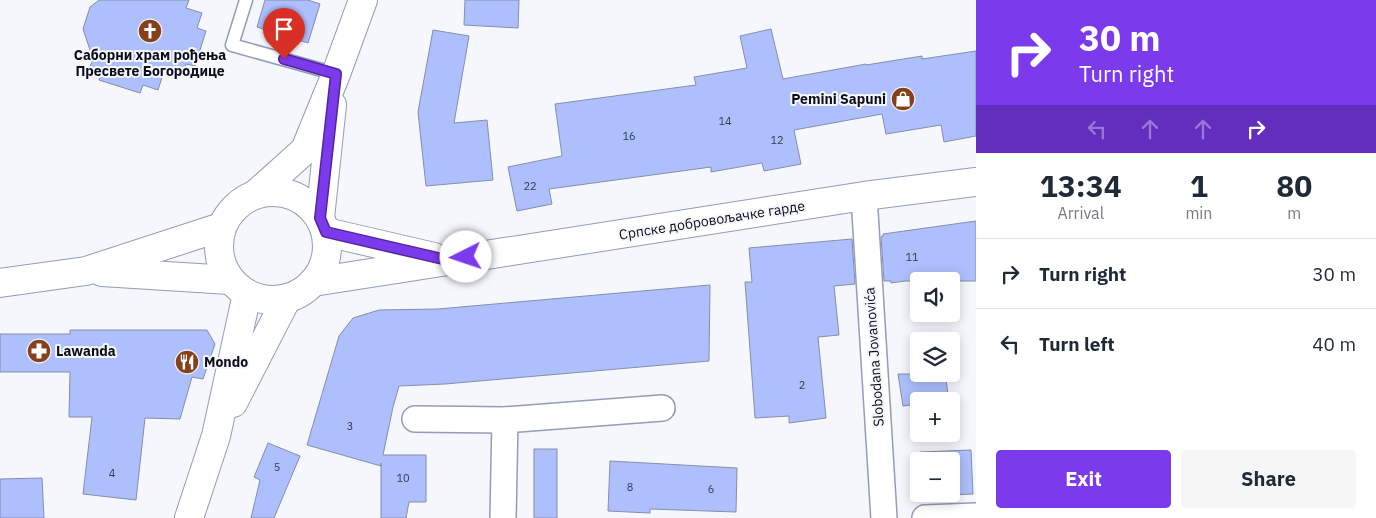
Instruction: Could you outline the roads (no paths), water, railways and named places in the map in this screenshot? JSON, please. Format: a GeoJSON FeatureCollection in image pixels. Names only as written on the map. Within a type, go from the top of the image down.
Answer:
{"type":"FeatureCollection","features":[{"type":"Feature","properties":{"kind":"main road"},"geometry":{"type":"LineString","coordinates":[[216,436],[238,287],[222,268],[218,254],[221,227],[225,218],[238,203],[257,193],[305,150],[336,74],[363,0]]}},
{"type":"Feature","properties":{"kind":"main road"},"geometry":{"type":"LineString","coordinates":[[86,271],[238,287],[267,300],[287,298],[306,289],[314,282],[326,258],[327,245],[323,225],[336,74]]}},
{"type":"Feature","properties":{"kind":"main road","name":"Српске добровољачке гарде"},"geometry":{"type":"LineString","coordinates":[[314,282],[864,196],[976,182]]}},
{"type":"Feature","properties":{"kind":"main road"},"geometry":{"type":"LineString","coordinates":[[257,193],[281,192],[303,200],[323,225],[447,260]]}},
{"type":"Feature","properties":{"kind":"main road"},"geometry":{"type":"LineString","coordinates":[[0,283],[86,271],[221,227]]}},
{"type":"Feature","properties":{"kind":"main road"},"geometry":{"type":"LineString","coordinates":[[189,518],[216,436],[287,298]]}},
{"type":"Feature","properties":{"kind":"street","name":"Slobodana Jovanovića"},"geometry":{"type":"LineString","coordinates":[[864,196],[884,518]]}},
{"type":"Feature","properties":{"kind":"street"},"geometry":{"type":"LineString","coordinates":[[415,419],[504,420],[662,408]]}},
{"type":"Feature","properties":{"kind":"street"},"geometry":{"type":"LineString","coordinates":[[503,518],[504,420]]}},
{"type":"Feature","properties":{"kind":"street"},"geometry":{"type":"LineString","coordinates":[[925,518],[976,516]]}},
{"type":"Feature","properties":{"kind":"lane"},"geometry":{"type":"LineString","coordinates":[[246,0],[232,45],[336,74]]}},
{"type":"Feature","properties":{"kind":"place","name":"Саборни храм рођења Пресвете Богородице"},"geometry":{"type":"Point","coordinates":[150,31]}},
{"type":"Feature","properties":{"kind":"place","name":"Pemini Sapuni"},"geometry":{"type":"Point","coordinates":[903,99]}},
{"type":"Feature","properties":{"kind":"place","name":"Lawanda"},"geometry":{"type":"Point","coordinates":[39,351]}},
{"type":"Feature","properties":{"kind":"place","name":"Mondo"},"geometry":{"type":"Point","coordinates":[187,362]}}]}
